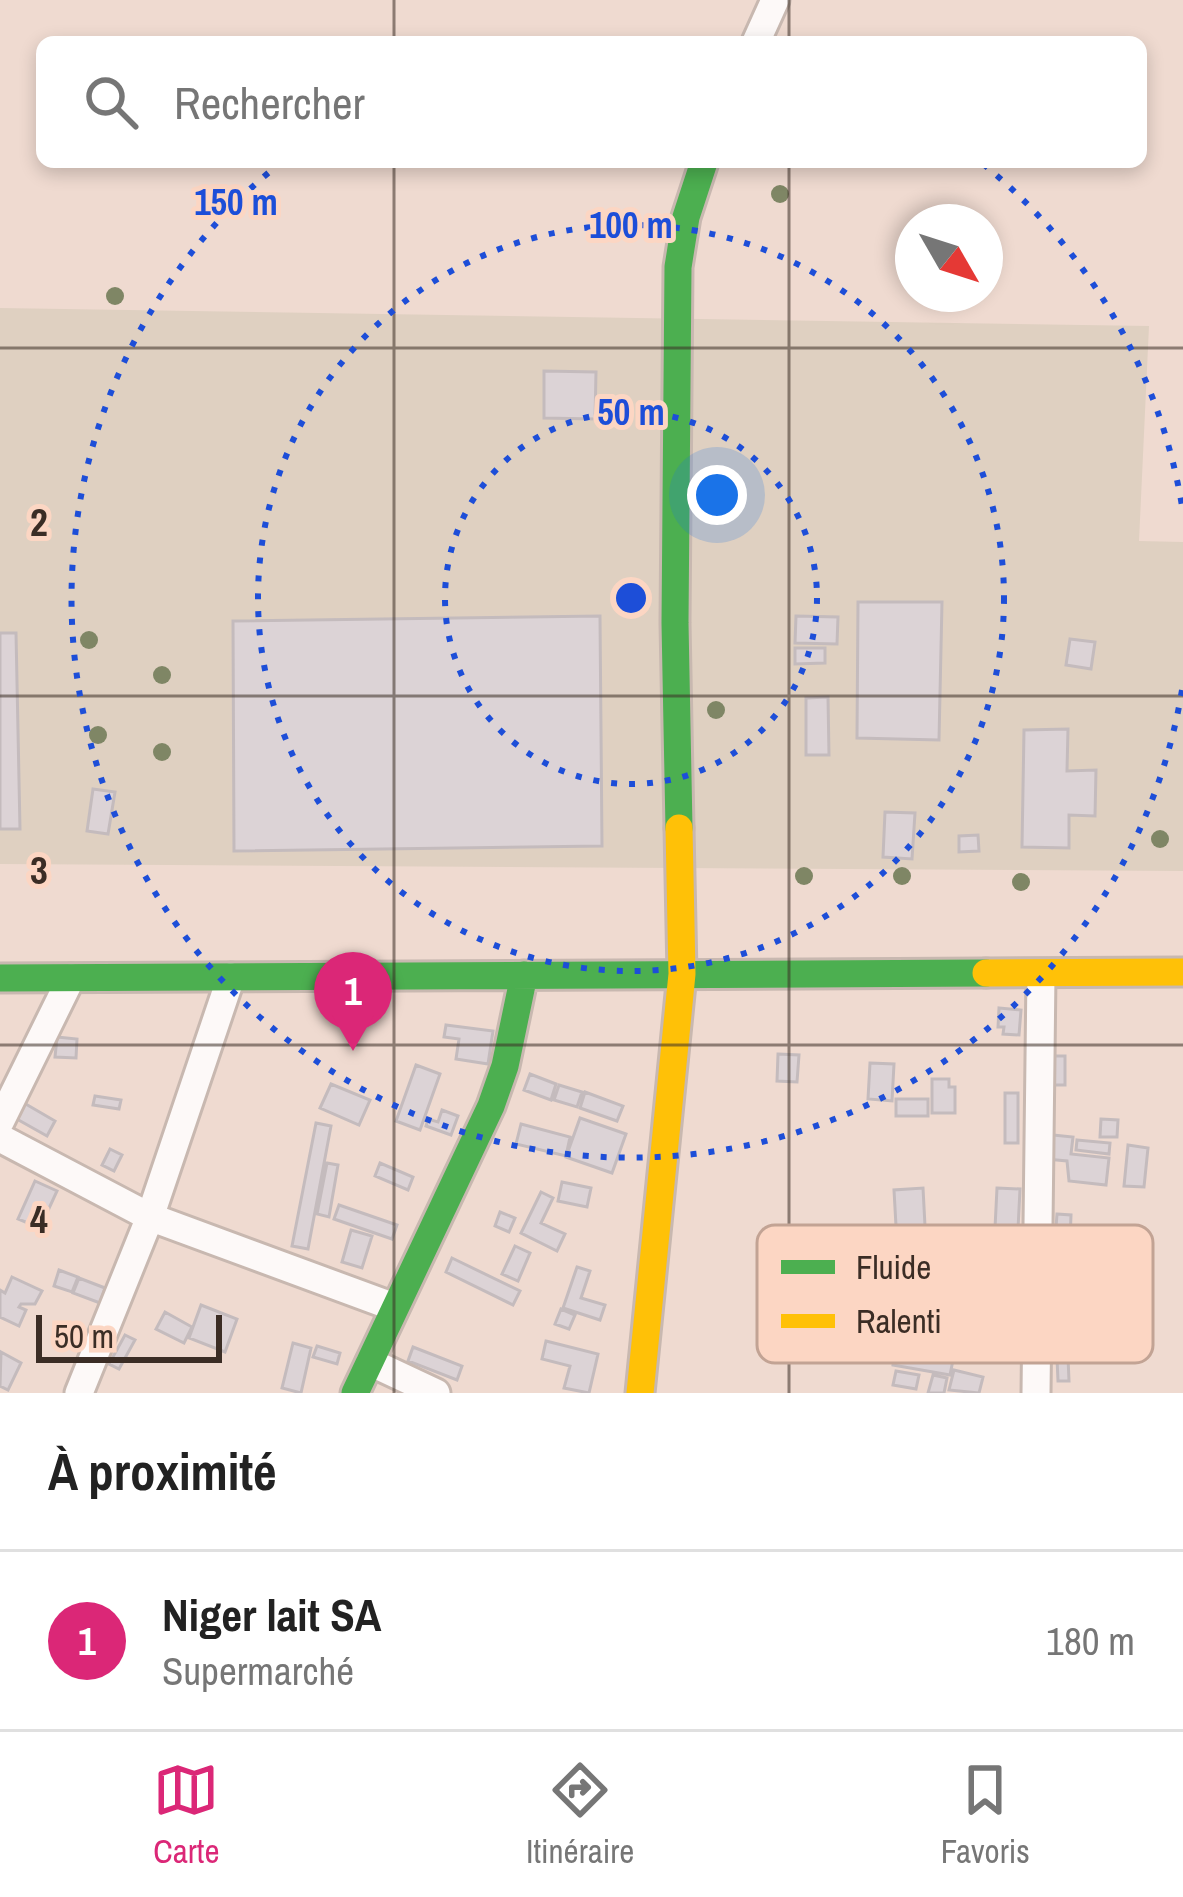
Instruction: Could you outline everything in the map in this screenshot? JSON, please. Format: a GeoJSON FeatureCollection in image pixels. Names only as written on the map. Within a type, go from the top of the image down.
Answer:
{"type":"FeatureCollection","features":[{"type":"Feature","properties":{"kind":"main road"},"geometry":{"type":"LineString","coordinates":[[640,1393],[682,974],[675,623],[678,267],[686,217],[702,168]]}},
{"type":"Feature","properties":{"kind":"main road"},"geometry":{"type":"LineString","coordinates":[[0,978],[1183,972]]}},
{"type":"Feature","properties":{"kind":"main road"},"geometry":{"type":"LineString","coordinates":[[355,1393],[491,1106],[505,1066],[524,974]]}},
{"type":"Feature","properties":{"kind":"street"},"geometry":{"type":"LineString","coordinates":[[759,36],[775,0]]}},
{"type":"Feature","properties":{"kind":"street"},"geometry":{"type":"LineString","coordinates":[[1038,1225],[1040,974]]}},
{"type":"Feature","properties":{"kind":"street"},"geometry":{"type":"LineString","coordinates":[[79,1393],[150,1217],[231,976]]}},
{"type":"Feature","properties":{"kind":"street"},"geometry":{"type":"LineString","coordinates":[[0,1121],[71,978]]}},
{"type":"Feature","properties":{"kind":"street"},"geometry":{"type":"LineString","coordinates":[[0,1138],[150,1217],[394,1307]]}},
{"type":"Feature","properties":{"kind":"street"},"geometry":{"type":"LineString","coordinates":[[370,1362],[436,1393]]}},
{"type":"Feature","properties":{"kind":"street"},"geometry":{"type":"LineString","coordinates":[[1036,1363],[1036,1393]]}},
{"type":"Feature","properties":{"kind":"shaded area"},"geometry":{"type":"Polygon","coordinates":[[[0,308],[1149,326],[1139,541],[1183,542],[1183,871],[0,864],[0,308]]]}},
{"type":"Feature","properties":{"kind":"building"},"geometry":{"type":"Polygon","coordinates":[[[544,371],[596,372],[595,419],[544,418],[544,371]]]}},
{"type":"Feature","properties":{"kind":"building"},"geometry":{"type":"Polygon","coordinates":[[[858,602],[942,602],[939,740],[857,738],[858,602]]]}},
{"type":"Feature","properties":{"kind":"building"},"geometry":{"type":"Polygon","coordinates":[[[600,616],[602,846],[234,851],[233,621],[600,616]]]}},
{"type":"Feature","properties":{"kind":"building"},"geometry":{"type":"Polygon","coordinates":[[[796,616],[838,617],[837,644],[795,643],[796,616]]]}},
{"type":"Feature","properties":{"kind":"building"},"geometry":{"type":"Polygon","coordinates":[[[0,633],[16,633],[20,829],[0,829],[0,633]]]}},
{"type":"Feature","properties":{"kind":"building"},"geometry":{"type":"Polygon","coordinates":[[[1070,639],[1095,642],[1091,669],[1066,665],[1070,639]]]}},
{"type":"Feature","properties":{"kind":"building"},"geometry":{"type":"Polygon","coordinates":[[[795,648],[825,648],[825,663],[795,664],[795,648]]]}},
{"type":"Feature","properties":{"kind":"building"},"geometry":{"type":"Polygon","coordinates":[[[828,697],[829,755],[806,755],[806,698],[828,697]]]}},
{"type":"Feature","properties":{"kind":"building"},"geometry":{"type":"Polygon","coordinates":[[[1068,729],[1067,771],[1096,770],[1095,816],[1069,815],[1069,848],[1022,847],[1024,730],[1068,729]]]}},
{"type":"Feature","properties":{"kind":"building"},"geometry":{"type":"Polygon","coordinates":[[[93,789],[115,792],[108,834],[87,831],[93,789]]]}},
{"type":"Feature","properties":{"kind":"building"},"geometry":{"type":"Polygon","coordinates":[[[885,812],[915,813],[912,859],[883,857],[885,812]]]}},
{"type":"Feature","properties":{"kind":"building"},"geometry":{"type":"Polygon","coordinates":[[[978,835],[979,851],[959,852],[959,836],[978,835]]]}},
{"type":"Feature","properties":{"kind":"building"},"geometry":{"type":"Polygon","coordinates":[[[999,1008],[1021,1010],[1019,1035],[1003,1034],[1004,1027],[998,1027],[999,1008]]]}},
{"type":"Feature","properties":{"kind":"building"},"geometry":{"type":"Polygon","coordinates":[[[446,1025],[493,1031],[488,1064],[456,1059],[459,1039],[444,1037],[446,1025]]]}},
{"type":"Feature","properties":{"kind":"building"},"geometry":{"type":"Polygon","coordinates":[[[57,1037],[77,1039],[76,1058],[55,1057],[57,1037]]]}},
{"type":"Feature","properties":{"kind":"building"},"geometry":{"type":"Polygon","coordinates":[[[778,1054],[799,1055],[797,1082],[777,1081],[778,1054]]]}},
{"type":"Feature","properties":{"kind":"building"},"geometry":{"type":"Polygon","coordinates":[[[1052,1056],[1065,1056],[1065,1085],[1052,1085],[1052,1056]]]}},
{"type":"Feature","properties":{"kind":"building"},"geometry":{"type":"Polygon","coordinates":[[[870,1063],[894,1064],[892,1101],[868,1099],[870,1063]]]}},
{"type":"Feature","properties":{"kind":"building"},"geometry":{"type":"Polygon","coordinates":[[[416,1065],[440,1074],[420,1130],[396,1121],[416,1065]]]}},
{"type":"Feature","properties":{"kind":"building"},"geometry":{"type":"Polygon","coordinates":[[[530,1074],[556,1084],[551,1100],[524,1090],[530,1074]]]}},
{"type":"Feature","properties":{"kind":"building"},"geometry":{"type":"Polygon","coordinates":[[[932,1079],[949,1079],[949,1087],[955,1087],[955,1113],[932,1113],[932,1079]]]}},
{"type":"Feature","properties":{"kind":"building"},"geometry":{"type":"Polygon","coordinates":[[[331,1084],[370,1100],[359,1125],[320,1108],[331,1084]]]}},
{"type":"Feature","properties":{"kind":"building"},"geometry":{"type":"Polygon","coordinates":[[[559,1085],[582,1092],[577,1107],[554,1100],[559,1085]]]}},
{"type":"Feature","properties":{"kind":"building"},"geometry":{"type":"Polygon","coordinates":[[[585,1092],[623,1106],[617,1121],[580,1108],[585,1092]]]}},
{"type":"Feature","properties":{"kind":"building"},"geometry":{"type":"Polygon","coordinates":[[[1005,1093],[1018,1093],[1018,1143],[1005,1143],[1005,1093]]]}},
{"type":"Feature","properties":{"kind":"building"},"geometry":{"type":"Polygon","coordinates":[[[95,1096],[121,1100],[119,1109],[93,1105],[95,1096]]]}},
{"type":"Feature","properties":{"kind":"building"},"geometry":{"type":"Polygon","coordinates":[[[896,1099],[928,1099],[928,1116],[896,1116],[896,1099]]]}},
{"type":"Feature","properties":{"kind":"building"},"geometry":{"type":"Polygon","coordinates":[[[24,1103],[55,1121],[47,1136],[15,1118],[24,1103]]]}},
{"type":"Feature","properties":{"kind":"building"},"geometry":{"type":"Polygon","coordinates":[[[442,1110],[458,1116],[451,1135],[426,1126],[428,1119],[438,1122],[442,1110]]]}},
{"type":"Feature","properties":{"kind":"building"},"geometry":{"type":"Polygon","coordinates":[[[580,1118],[626,1134],[612,1173],[566,1157],[580,1118]]]}},
{"type":"Feature","properties":{"kind":"building"},"geometry":{"type":"Polygon","coordinates":[[[1101,1119],[1118,1120],[1117,1137],[1100,1137],[1101,1119]]]}},
{"type":"Feature","properties":{"kind":"building"},"geometry":{"type":"Polygon","coordinates":[[[316,1123],[331,1126],[308,1249],[292,1246],[316,1123]]]}},
{"type":"Feature","properties":{"kind":"building"},"geometry":{"type":"Polygon","coordinates":[[[521,1124],[570,1137],[566,1156],[516,1144],[521,1124]]]}},
{"type":"Feature","properties":{"kind":"building"},"geometry":{"type":"Polygon","coordinates":[[[1053,1135],[1073,1137],[1071,1154],[1109,1158],[1106,1185],[1069,1181],[1067,1161],[1045,1159],[1046,1143],[1053,1143],[1053,1135]]]}},
{"type":"Feature","properties":{"kind":"building"},"geometry":{"type":"Polygon","coordinates":[[[1077,1140],[1110,1143],[1109,1154],[1076,1150],[1077,1140]]]}},
{"type":"Feature","properties":{"kind":"building"},"geometry":{"type":"Polygon","coordinates":[[[1128,1145],[1148,1148],[1144,1187],[1124,1186],[1128,1145]]]}},
{"type":"Feature","properties":{"kind":"building"},"geometry":{"type":"Polygon","coordinates":[[[110,1149],[122,1155],[114,1171],[102,1165],[110,1149]]]}},
{"type":"Feature","properties":{"kind":"building"},"geometry":{"type":"Polygon","coordinates":[[[327,1163],[338,1165],[329,1217],[317,1214],[327,1163]]]}},
{"type":"Feature","properties":{"kind":"building"},"geometry":{"type":"Polygon","coordinates":[[[380,1163],[413,1177],[408,1190],[375,1176],[380,1163]]]}},
{"type":"Feature","properties":{"kind":"building"},"geometry":{"type":"Polygon","coordinates":[[[35,1181],[57,1191],[40,1228],[18,1219],[35,1181]]]}},
{"type":"Feature","properties":{"kind":"building"},"geometry":{"type":"Polygon","coordinates":[[[562,1182],[591,1188],[587,1207],[558,1201],[562,1182]]]}},
{"type":"Feature","properties":{"kind":"building"},"geometry":{"type":"Polygon","coordinates":[[[923,1188],[925,1225],[896,1225],[894,1190],[923,1188]]]}},
{"type":"Feature","properties":{"kind":"building"},"geometry":{"type":"Polygon","coordinates":[[[997,1188],[1020,1189],[1018,1225],[995,1225],[997,1188]]]}},
{"type":"Feature","properties":{"kind":"building"},"geometry":{"type":"Polygon","coordinates":[[[541,1192],[553,1198],[541,1223],[565,1234],[557,1251],[521,1233],[541,1192]]]}},
{"type":"Feature","properties":{"kind":"building"},"geometry":{"type":"Polygon","coordinates":[[[339,1205],[397,1225],[392,1239],[334,1219],[339,1205]]]}},
{"type":"Feature","properties":{"kind":"building"},"geometry":{"type":"Polygon","coordinates":[[[500,1212],[515,1218],[509,1232],[495,1226],[500,1212]]]}},
{"type":"Feature","properties":{"kind":"building"},"geometry":{"type":"Polygon","coordinates":[[[1057,1214],[1071,1215],[1071,1225],[1056,1225],[1057,1214]]]}},
{"type":"Feature","properties":{"kind":"building"},"geometry":{"type":"Polygon","coordinates":[[[351,1230],[372,1236],[362,1268],[342,1262],[351,1230]]]}},
{"type":"Feature","properties":{"kind":"building"},"geometry":{"type":"Polygon","coordinates":[[[515,1246],[530,1253],[518,1281],[502,1274],[515,1246]]]}},
{"type":"Feature","properties":{"kind":"building"},"geometry":{"type":"Polygon","coordinates":[[[452,1258],[520,1291],[513,1305],[446,1272],[452,1258]]]}},
{"type":"Feature","properties":{"kind":"building"},"geometry":{"type":"Polygon","coordinates":[[[577,1267],[590,1271],[581,1298],[605,1305],[600,1320],[563,1308],[577,1267]]]}},
{"type":"Feature","properties":{"kind":"building"},"geometry":{"type":"Polygon","coordinates":[[[59,1270],[78,1277],[72,1292],[54,1286],[59,1270]]]}},
{"type":"Feature","properties":{"kind":"building"},"geometry":{"type":"Polygon","coordinates":[[[12,1277],[42,1291],[35,1304],[19,1307],[26,1310],[19,1326],[0,1317],[0,1290],[5,1293],[12,1277]]]}},
{"type":"Feature","properties":{"kind":"building"},"geometry":{"type":"Polygon","coordinates":[[[79,1278],[105,1288],[100,1303],[73,1293],[79,1278]]]}},
{"type":"Feature","properties":{"kind":"building"},"geometry":{"type":"Polygon","coordinates":[[[201,1305],[237,1319],[225,1352],[189,1338],[201,1305]]]}},
{"type":"Feature","properties":{"kind":"building"},"geometry":{"type":"Polygon","coordinates":[[[561,1309],[575,1315],[569,1329],[555,1324],[561,1309]]]}},
{"type":"Feature","properties":{"kind":"building"},"geometry":{"type":"Polygon","coordinates":[[[165,1312],[192,1327],[184,1343],[156,1329],[165,1312]]]}},
{"type":"Feature","properties":{"kind":"building"},"geometry":{"type":"Polygon","coordinates":[[[125,1335],[135,1340],[119,1369],[109,1364],[125,1335]]]}},
{"type":"Feature","properties":{"kind":"building"},"geometry":{"type":"Polygon","coordinates":[[[546,1341],[598,1354],[589,1393],[564,1388],[570,1366],[542,1359],[546,1341]]]}},
{"type":"Feature","properties":{"kind":"building"},"geometry":{"type":"Polygon","coordinates":[[[293,1343],[311,1348],[301,1393],[282,1388],[293,1343]]]}},
{"type":"Feature","properties":{"kind":"building"},"geometry":{"type":"Polygon","coordinates":[[[317,1346],[340,1353],[337,1364],[313,1357],[317,1346]]]}},
{"type":"Feature","properties":{"kind":"building"},"geometry":{"type":"Polygon","coordinates":[[[413,1347],[462,1366],[457,1380],[408,1361],[413,1347]]]}},
{"type":"Feature","properties":{"kind":"building"},"geometry":{"type":"Polygon","coordinates":[[[1,1352],[21,1363],[8,1390],[0,1386],[1,1352]]]}},
{"type":"Feature","properties":{"kind":"building"},"geometry":{"type":"Polygon","coordinates":[[[893,1363],[952,1363],[950,1375],[893,1363]]]}},
{"type":"Feature","properties":{"kind":"building"},"geometry":{"type":"Polygon","coordinates":[[[1057,1363],[1068,1363],[1069,1381],[1058,1381],[1057,1363]]]}},
{"type":"Feature","properties":{"kind":"building"},"geometry":{"type":"Polygon","coordinates":[[[954,1370],[983,1377],[979,1393],[949,1390],[954,1370]]]}},
{"type":"Feature","properties":{"kind":"building"},"geometry":{"type":"Polygon","coordinates":[[[896,1371],[919,1375],[916,1389],[893,1385],[896,1371]]]}},
{"type":"Feature","properties":{"kind":"building"},"geometry":{"type":"Polygon","coordinates":[[[933,1375],[947,1378],[944,1393],[928,1393],[933,1375]]]}},
{"type":"Feature","properties":{"kind":"traffic: fast"},"geometry":{"type":"LineString","coordinates":[[679,828],[675,623],[678,267],[686,217],[702,168]]}},
{"type":"Feature","properties":{"kind":"traffic: fast"},"geometry":{"type":"LineString","coordinates":[[0,978],[986,973]]}},
{"type":"Feature","properties":{"kind":"traffic: fast"},"geometry":{"type":"LineString","coordinates":[[355,1393],[491,1106],[505,1066],[524,975]]}},
{"type":"Feature","properties":{"kind":"traffic: slow"},"geometry":{"type":"LineString","coordinates":[[640,1393],[682,974],[679,828]]}},
{"type":"Feature","properties":{"kind":"traffic: slow"},"geometry":{"type":"LineString","coordinates":[[986,973],[1183,972]]}},
{"type":"Feature","properties":{"kind":"place","name":"Niger lait SA"},"geometry":{"type":"Point","coordinates":[353,1051]}}]}
